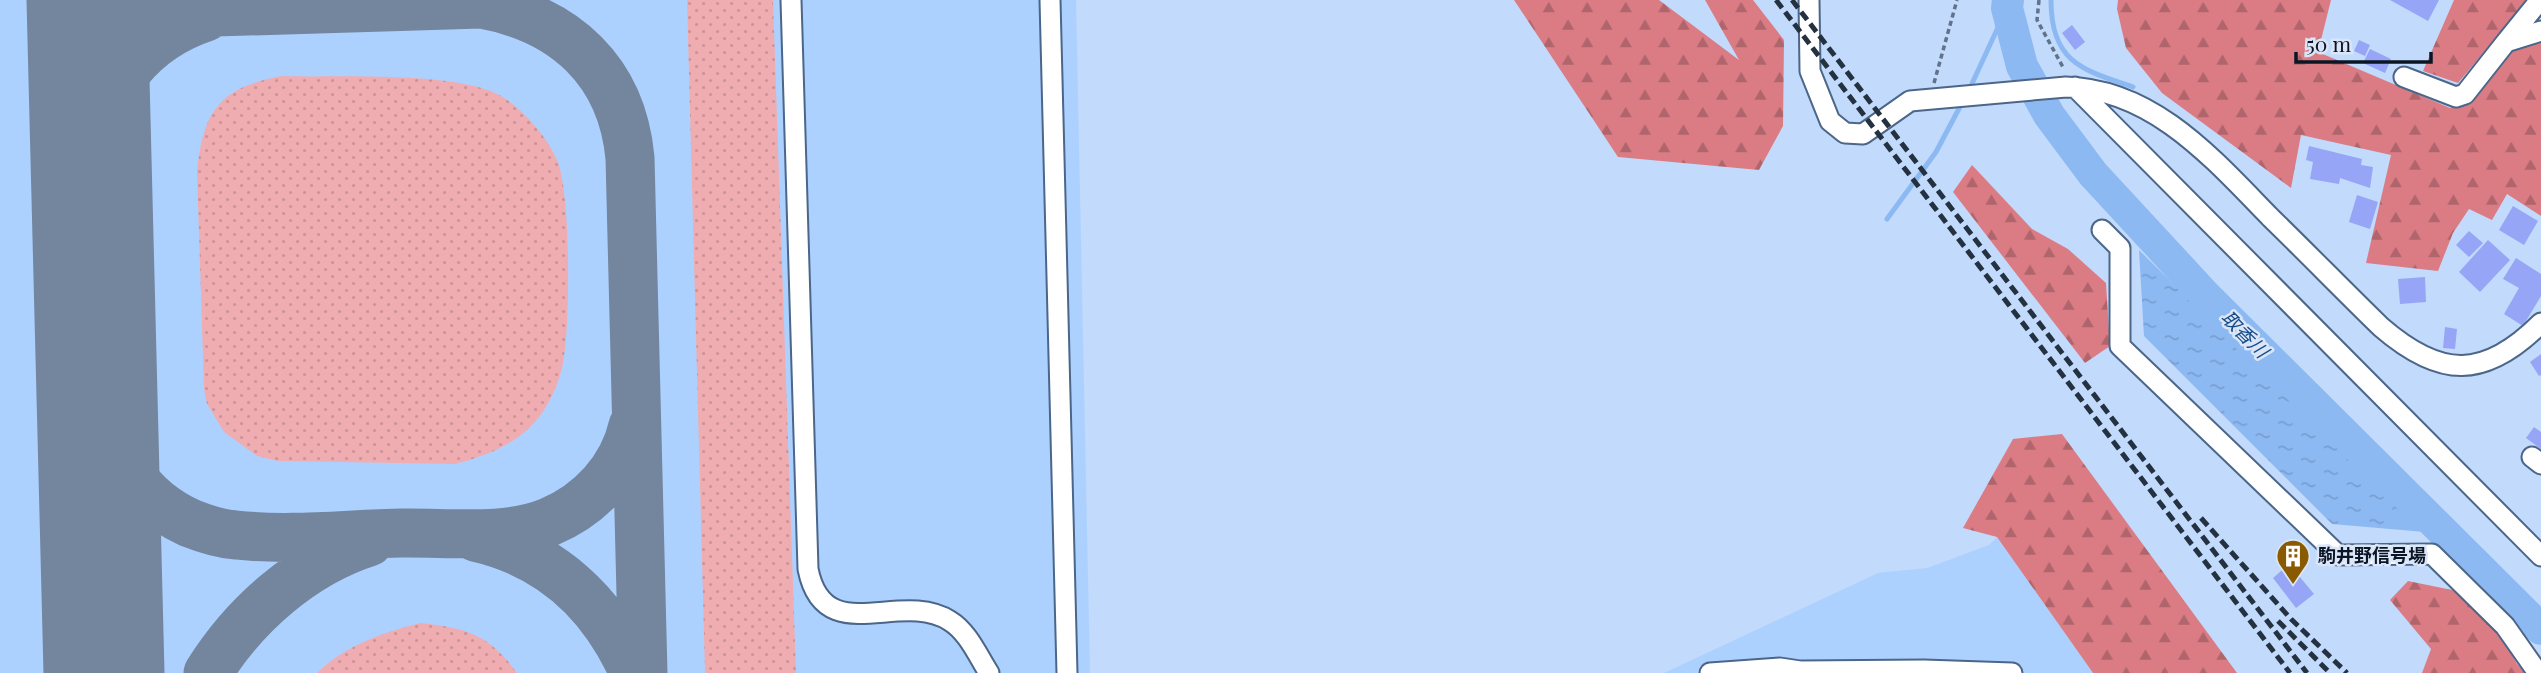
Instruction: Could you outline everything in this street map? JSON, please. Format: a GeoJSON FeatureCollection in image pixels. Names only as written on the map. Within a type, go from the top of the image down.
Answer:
{"type":"FeatureCollection","features":[{"type":"Feature","properties":{"kind":"street"},"geometry":{"type":"LineString","coordinates":[[791,0],[808,555],[812,589],[821,603],[836,612],[909,610],[927,612],[950,621],[966,637],[989,673]]}},
{"type":"Feature","properties":{"kind":"street"},"geometry":{"type":"LineString","coordinates":[[1050,0],[1068,673]]}},
{"type":"Feature","properties":{"kind":"street"},"geometry":{"type":"LineString","coordinates":[[1809,0],[1810,71],[1830,121],[1845,133],[1863,134],[1910,101],[2076,87],[2117,95],[2157,114],[2205,151],[2408,351],[2435,362],[2462,367],[2489,360],[2518,346],[2541,323]]}},
{"type":"Feature","properties":{"kind":"street"},"geometry":{"type":"LineString","coordinates":[[2404,78],[2456,97],[2465,94],[2540,0]]}},
{"type":"Feature","properties":{"kind":"street"},"geometry":{"type":"LineString","coordinates":[[2506,42],[2541,31]]}},
{"type":"Feature","properties":{"kind":"street"},"geometry":{"type":"LineString","coordinates":[[2076,87],[2541,556]]}},
{"type":"Feature","properties":{"kind":"street"},"geometry":{"type":"LineString","coordinates":[[2102,230],[2120,248],[2120,346],[2339,555],[2431,554],[2505,626],[2537,667]]}},
{"type":"Feature","properties":{"kind":"street"},"geometry":{"type":"LineString","coordinates":[[1710,673],[1780,668],[1797,672],[2012,673]]}},
{"type":"Feature","properties":{"kind":"path"},"geometry":{"type":"LineString","coordinates":[[1932,99],[1956,0]]}},
{"type":"Feature","properties":{"kind":"path"},"geometry":{"type":"LineString","coordinates":[[2039,0],[2037,20],[2076,87]]}},
{"type":"Feature","properties":{"kind":"shaded area"},"geometry":{"type":"Polygon","coordinates":[[[0,0],[1076,0],[1090,673],[0,673],[0,0]]]}},
{"type":"Feature","properties":{"kind":"shaded area"},"geometry":{"type":"Polygon","coordinates":[[[687,0],[773,0],[796,673],[705,673],[687,0]]]}},
{"type":"Feature","properties":{"kind":"shaded area"},"geometry":{"type":"Polygon","coordinates":[[[281,76],[398,77],[461,83],[487,90],[506,99],[529,119],[548,143],[562,176],[565,199],[568,256],[566,339],[557,384],[544,410],[526,431],[505,446],[455,464],[278,461],[257,456],[224,432],[207,404],[204,389],[197,172],[204,133],[218,106],[229,96],[243,87],[281,76]]]}},
{"type":"Feature","properties":{"kind":"shaded area"},"geometry":{"type":"Polygon","coordinates":[[[1997,537],[2093,673],[1664,673],[1878,573],[1927,568],[1989,545],[1997,537]]]}},
{"type":"Feature","properties":{"kind":"shaded area"},"geometry":{"type":"Polygon","coordinates":[[[420,623],[451,627],[475,635],[497,649],[517,673],[317,673],[340,655],[365,641],[420,623]]]}},
{"type":"Feature","properties":{"kind":"green space"},"geometry":{"type":"Polygon","coordinates":[[[1514,0],[1659,0],[1739,60],[1705,0],[1753,0],[1784,40],[1783,126],[1759,170],[1618,157],[1514,0]]]}},
{"type":"Feature","properties":{"kind":"green space"},"geometry":{"type":"Polygon","coordinates":[[[2118,0],[2331,0],[2318,52],[2450,108],[2466,104],[2511,51],[2541,40],[2541,216],[2507,194],[2492,220],[2469,209],[2453,233],[2438,271],[2366,263],[2391,155],[2301,135],[2291,188],[2162,93],[2126,48],[2117,9],[2118,0]]]}},
{"type":"Feature","properties":{"kind":"green space"},"geometry":{"type":"Polygon","coordinates":[[[2454,0],[2528,0],[2458,83],[2423,71],[2454,0]]]}},
{"type":"Feature","properties":{"kind":"green space"},"geometry":{"type":"Polygon","coordinates":[[[1972,165],[2032,229],[2068,249],[2106,283],[2110,346],[2085,363],[1953,192],[1972,165]]]}},
{"type":"Feature","properties":{"kind":"green space"},"geometry":{"type":"Polygon","coordinates":[[[2062,434],[2237,673],[2093,673],[1997,537],[1963,528],[2013,439],[2062,434]]]}},
{"type":"Feature","properties":{"kind":"green space"},"geometry":{"type":"Polygon","coordinates":[[[2408,581],[2457,591],[2499,631],[2517,664],[2526,673],[2422,673],[2431,649],[2390,600],[2408,581]]]}},
{"type":"Feature","properties":{"kind":"water"},"geometry":{"type":"Polygon","coordinates":[[[2139,250],[2425,532],[2332,524],[2144,336],[2139,250]]]}},
{"type":"Feature","properties":{"kind":"building"},"geometry":{"type":"Polygon","coordinates":[[[2390,0],[2439,0],[2428,21],[2390,0]]]}},
{"type":"Feature","properties":{"kind":"building"},"geometry":{"type":"Polygon","coordinates":[[[2072,25],[2085,42],[2075,50],[2062,33],[2072,25]]]}},
{"type":"Feature","properties":{"kind":"building"},"geometry":{"type":"Polygon","coordinates":[[[2359,40],[2370,45],[2365,56],[2354,51],[2359,40]]]}},
{"type":"Feature","properties":{"kind":"building"},"geometry":{"type":"Polygon","coordinates":[[[2370,49],[2391,59],[2385,73],[2363,63],[2370,49]]]}},
{"type":"Feature","properties":{"kind":"building"},"geometry":{"type":"Polygon","coordinates":[[[2309,146],[2362,159],[2361,165],[2373,167],[2370,188],[2340,178],[2339,184],[2310,179],[2313,162],[2306,160],[2309,146]]]}},
{"type":"Feature","properties":{"kind":"building"},"geometry":{"type":"Polygon","coordinates":[[[2357,195],[2378,202],[2370,229],[2349,222],[2357,195]]]}},
{"type":"Feature","properties":{"kind":"building"},"geometry":{"type":"Polygon","coordinates":[[[2513,206],[2538,221],[2524,245],[2499,230],[2513,206]]]}},
{"type":"Feature","properties":{"kind":"building"},"geometry":{"type":"Polygon","coordinates":[[[2469,231],[2483,243],[2469,257],[2456,245],[2469,231]]]}},
{"type":"Feature","properties":{"kind":"building"},"geometry":{"type":"Polygon","coordinates":[[[2488,240],[2510,260],[2480,292],[2459,272],[2488,240]]]}},
{"type":"Feature","properties":{"kind":"building"},"geometry":{"type":"Polygon","coordinates":[[[2516,258],[2541,274],[2541,296],[2523,326],[2504,314],[2519,288],[2503,279],[2516,258]]]}},
{"type":"Feature","properties":{"kind":"building"},"geometry":{"type":"Polygon","coordinates":[[[2425,277],[2426,302],[2400,304],[2398,279],[2425,277]]]}},
{"type":"Feature","properties":{"kind":"building"},"geometry":{"type":"Polygon","coordinates":[[[2445,327],[2457,329],[2455,349],[2443,348],[2445,327]]]}},
{"type":"Feature","properties":{"kind":"building"},"geometry":{"type":"Polygon","coordinates":[[[2541,354],[2541,375],[2539,376],[2530,362],[2541,354]]]}},
{"type":"Feature","properties":{"kind":"building"},"geometry":{"type":"Polygon","coordinates":[[[2534,427],[2541,432],[2541,449],[2526,438],[2534,427]]]}},
{"type":"Feature","properties":{"kind":"building","name":"駒井野信号場"},"geometry":{"type":"Polygon","coordinates":[[[2289,564],[2314,594],[2296,608],[2273,578],[2289,564]]]}},
{"type":"Feature","properties":{"kind":"waterway","name":"取香川"},"geometry":{"type":"LineString","coordinates":[[2008,0],[2007,8],[2022,66],[2049,115],[2093,174],[2205,295],[2541,629]]}},
{"type":"Feature","properties":{"kind":"waterway"},"geometry":{"type":"LineString","coordinates":[[2051,0],[2052,21],[2063,50],[2085,68],[2133,87]]}},
{"type":"Feature","properties":{"kind":"waterway"},"geometry":{"type":"LineString","coordinates":[[1969,90],[2007,8]]}},
{"type":"Feature","properties":{"kind":"waterway"},"geometry":{"type":"LineString","coordinates":[[1887,219],[1936,152],[1963,101]]}},
{"type":"Feature","properties":{"kind":"taxiway"},"geometry":{"type":"LineString","coordinates":[[87,16],[481,4],[511,11],[539,22],[563,36],[584,54],[615,99],[625,127],[630,158],[643,673]]}},
{"type":"Feature","properties":{"kind":"taxiway"},"geometry":{"type":"LineString","coordinates":[[91,154],[105,108],[129,69],[163,38],[206,17]]}},
{"type":"Feature","properties":{"kind":"taxiway"},"geometry":{"type":"LineString","coordinates":[[97,395],[117,453],[128,471],[154,501],[171,513],[201,527],[225,534],[256,537],[476,534],[532,528],[564,515],[603,484],[621,457],[633,426]]}},
{"type":"Feature","properties":{"kind":"taxiway"},"geometry":{"type":"LineString","coordinates":[[475,537],[528,556],[571,585],[607,625],[634,673]]}},
{"type":"Feature","properties":{"kind":"taxiway"},"geometry":{"type":"LineString","coordinates":[[208,673],[239,631],[278,593],[321,563],[369,542]]}},
{"type":"Feature","properties":{"kind":"runway"},"geometry":{"type":"LineString","coordinates":[[87,0],[104,673]]}},
{"type":"Feature","properties":{"kind":"railway"},"geometry":{"type":"LineString","coordinates":[[1776,0],[2290,673]]}},
{"type":"Feature","properties":{"kind":"railway"},"geometry":{"type":"LineString","coordinates":[[1792,0],[2307,673]]}},
{"type":"Feature","properties":{"kind":"railway"},"geometry":{"type":"LineString","coordinates":[[2201,518],[2291,619],[2347,673]]}},
{"type":"Feature","properties":{"kind":"railway"},"geometry":{"type":"LineString","coordinates":[[2278,621],[2330,673]]}},
{"type":"Feature","properties":{"kind":"place","name":"駒井野信号場"},"geometry":{"type":"Point","coordinates":[2293,586]}}]}
